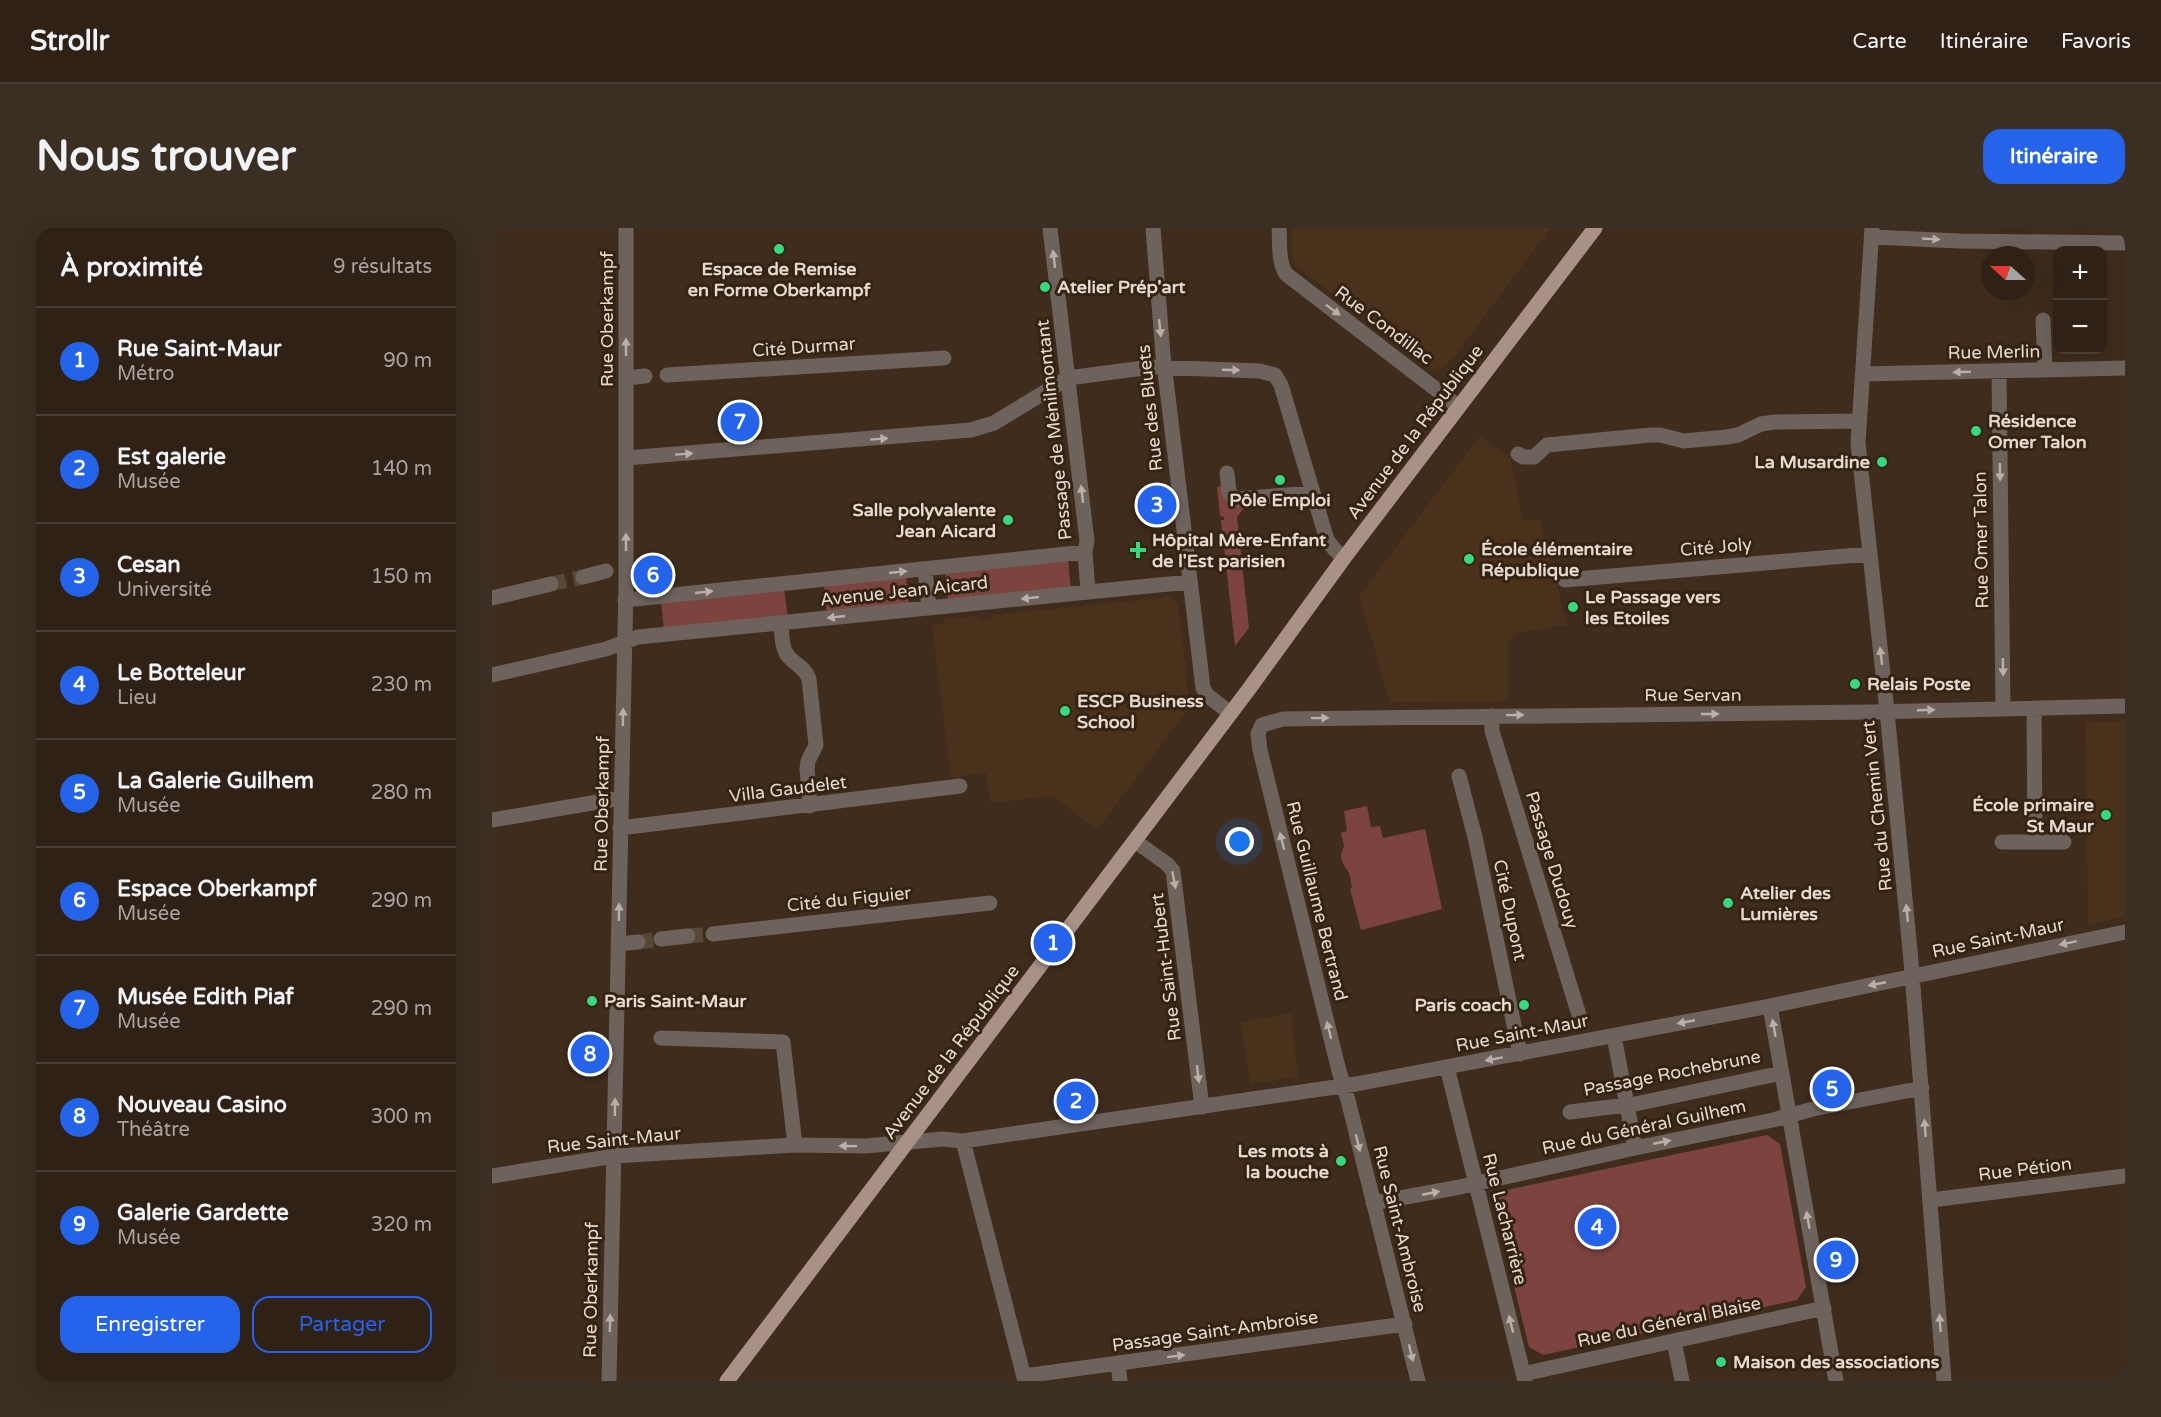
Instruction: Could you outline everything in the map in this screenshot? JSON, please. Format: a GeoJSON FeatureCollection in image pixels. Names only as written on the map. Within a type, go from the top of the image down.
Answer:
{"type":"FeatureCollection","features":[{"type":"Feature","properties":{"kind":"main road","name":"Avenue de la République"},"geometry":{"type":"LineString","coordinates":[[727,1381],[1135,841],[1344,558],[1595,228]]}},
{"type":"Feature","properties":{"kind":"street","name":"Rue Oberkampf"},"geometry":{"type":"LineString","coordinates":[[609,1381],[625,600],[626,228]]}},
{"type":"Feature","properties":{"kind":"street","name":"Passage de Ménilmontant"},"geometry":{"type":"LineString","coordinates":[[1050,228],[1087,541],[1085,552],[1088,592]]}},
{"type":"Feature","properties":{"kind":"street","name":"Rue des Bluets"},"geometry":{"type":"LineString","coordinates":[[1153,228],[1165,368],[1203,688],[1207,695],[1230,713]]}},
{"type":"Feature","properties":{"kind":"street","name":"Rue Condillac"},"geometry":{"type":"LineString","coordinates":[[1279,228],[1283,270],[1286,274],[1459,406]]}},
{"type":"Feature","properties":{"kind":"street"},"geometry":{"type":"LineString","coordinates":[[1872,232],[1960,241],[2125,243]]}},
{"type":"Feature","properties":{"kind":"street","name":"Rue du Chemin Vert"},"geometry":{"type":"LineString","coordinates":[[1872,232],[1858,443],[1887,711],[1912,976],[1944,1381]]}},
{"type":"Feature","properties":{"kind":"street"},"geometry":{"type":"LineString","coordinates":[[2043,320],[2045,370]]}},
{"type":"Feature","properties":{"kind":"street","name":"Cité Durmar"},"geometry":{"type":"LineString","coordinates":[[667,375],[944,358]]}},
{"type":"Feature","properties":{"kind":"street"},"geometry":{"type":"LineString","coordinates":[[626,458],[971,430],[994,423],[1068,378],[1151,367],[1260,371],[1275,375],[1281,385],[1327,540],[1344,558]]}},
{"type":"Feature","properties":{"kind":"street","name":"Rue Merlin"},"geometry":{"type":"LineString","coordinates":[[1863,374],[2125,368]]}},
{"type":"Feature","properties":{"kind":"street","name":"Rue Omer Talon"},"geometry":{"type":"LineString","coordinates":[[1999,371],[2003,708]]}},
{"type":"Feature","properties":{"kind":"street"},"geometry":{"type":"LineString","coordinates":[[626,378],[645,376]]}},
{"type":"Feature","properties":{"kind":"street"},"geometry":{"type":"LineString","coordinates":[[1518,454],[1523,457],[1534,457],[1547,445],[1629,437],[1660,435],[1684,441],[1727,437],[1738,435],[1761,424],[1774,422],[1859,421]]}},
{"type":"Feature","properties":{"kind":"street"},"geometry":{"type":"LineString","coordinates":[[1227,473],[1229,492],[1235,499],[1313,493]]}},
{"type":"Feature","properties":{"kind":"street","name":"Avenue Jean Aicard"},"geometry":{"type":"LineString","coordinates":[[625,600],[1085,552]]}},
{"type":"Feature","properties":{"kind":"street","name":"Cité Joly"},"geometry":{"type":"LineString","coordinates":[[1565,580],[1869,554]]}},
{"type":"Feature","properties":{"kind":"street"},"geometry":{"type":"LineString","coordinates":[[925,569],[929,608]]}},
{"type":"Feature","properties":{"kind":"street"},"geometry":{"type":"LineString","coordinates":[[583,577],[606,572]]}},
{"type":"Feature","properties":{"kind":"street","name":"Avenue Jean Aicard"},"geometry":{"type":"LineString","coordinates":[[492,675],[606,649],[638,637],[1189,582]]}},
{"type":"Feature","properties":{"kind":"street"},"geometry":{"type":"LineString","coordinates":[[492,598],[551,584]]}},
{"type":"Feature","properties":{"kind":"street"},"geometry":{"type":"LineString","coordinates":[[781,623],[784,650],[806,670],[809,679],[816,745],[808,761],[807,769],[810,806]]}},
{"type":"Feature","properties":{"kind":"street","name":"Rue Servan"},"geometry":{"type":"LineString","coordinates":[[1263,725],[1283,719],[2125,706]]}},
{"type":"Feature","properties":{"kind":"street"},"geometry":{"type":"LineString","coordinates":[[2034,708],[2035,842]]}},
{"type":"Feature","properties":{"kind":"street","name":"Passage Dudouy"},"geometry":{"type":"LineString","coordinates":[[1492,716],[1492,731],[1582,1029]]}},
{"type":"Feature","properties":{"kind":"street","name":"Rue Guillaume Bertrand"},"geometry":{"type":"LineString","coordinates":[[1263,725],[1258,734],[1260,750],[1343,1087]]}},
{"type":"Feature","properties":{"kind":"street","name":"Cité Dupont"},"geometry":{"type":"LineString","coordinates":[[1459,776],[1475,837],[1520,1054]]}},
{"type":"Feature","properties":{"kind":"street","name":"Villa Gaudelet"},"geometry":{"type":"LineString","coordinates":[[621,828],[960,786]]}},
{"type":"Feature","properties":{"kind":"street"},"geometry":{"type":"LineString","coordinates":[[492,820],[621,798]]}},
{"type":"Feature","properties":{"kind":"street","name":"Rue Saint-Hubert"},"geometry":{"type":"LineString","coordinates":[[1135,841],[1173,871],[1202,1107]]}},
{"type":"Feature","properties":{"kind":"street"},"geometry":{"type":"LineString","coordinates":[[2002,842],[2064,842]]}},
{"type":"Feature","properties":{"kind":"street","name":"Cité du Figuier"},"geometry":{"type":"LineString","coordinates":[[713,934],[990,903]]}},
{"type":"Feature","properties":{"kind":"street","name":"Rue Saint-Maur"},"geometry":{"type":"LineString","coordinates":[[492,1176],[614,1156],[795,1145],[865,1146],[943,1139],[963,1141],[1343,1087],[1520,1054],[1582,1029],[1614,1036],[2125,932]]}},
{"type":"Feature","properties":{"kind":"street"},"geometry":{"type":"LineString","coordinates":[[661,939],[688,936]]}},
{"type":"Feature","properties":{"kind":"street"},"geometry":{"type":"LineString","coordinates":[[618,944],[638,942]]}},
{"type":"Feature","properties":{"kind":"street"},"geometry":{"type":"LineString","coordinates":[[1770,1006],[1836,1381]]}},
{"type":"Feature","properties":{"kind":"street"},"geometry":{"type":"LineString","coordinates":[[1614,1036],[1635,1148]]}},
{"type":"Feature","properties":{"kind":"street"},"geometry":{"type":"LineString","coordinates":[[661,1038],[783,1042],[795,1145]]}},
{"type":"Feature","properties":{"kind":"street","name":"Rue Lacharrière"},"geometry":{"type":"LineString","coordinates":[[1447,1067],[1524,1377]]}},
{"type":"Feature","properties":{"kind":"street","name":"Passage Rochebrune"},"geometry":{"type":"LineString","coordinates":[[1570,1112],[1626,1105],[1782,1073]]}},
{"type":"Feature","properties":{"kind":"street","name":"Rue Saint-Ambroise"},"geometry":{"type":"LineString","coordinates":[[1343,1087],[1418,1381]]}},
{"type":"Feature","properties":{"kind":"street","name":"Rue du Général Guilhem"},"geometry":{"type":"LineString","coordinates":[[1373,1203],[1922,1088]]}},
{"type":"Feature","properties":{"kind":"street"},"geometry":{"type":"LineString","coordinates":[[963,1141],[1026,1378]]}},
{"type":"Feature","properties":{"kind":"street","name":"Rue Pétion"},"geometry":{"type":"LineString","coordinates":[[1931,1200],[2125,1176]]}},
{"type":"Feature","properties":{"kind":"street","name":"Rue du Général Blaise"},"geometry":{"type":"LineString","coordinates":[[1524,1377],[1824,1308]]}},
{"type":"Feature","properties":{"kind":"street","name":"Passage Saint-Ambroise"},"geometry":{"type":"LineString","coordinates":[[1026,1378],[1405,1324]]}},
{"type":"Feature","properties":{"kind":"street"},"geometry":{"type":"LineString","coordinates":[[1674,1341],[1682,1381]]}},
{"type":"Feature","properties":{"kind":"street"},"geometry":{"type":"LineString","coordinates":[[1118,1364],[1120,1381]]}},
{"type":"Feature","properties":{"kind":"shaded area"},"geometry":{"type":"Polygon","coordinates":[[[1291,228],[1553,228],[1547,232],[1546,237],[1542,239],[1452,360],[1449,360],[1444,368],[1435,370],[1293,264],[1291,228]]]}},
{"type":"Feature","properties":{"kind":"shaded area","name":"École élémentaire République"},"geometry":{"type":"Polygon","coordinates":[[[1480,436],[1511,458],[1523,521],[1540,520],[1567,625],[1516,634],[1508,643],[1509,701],[1390,703],[1359,596],[1480,436]]]}},
{"type":"Feature","properties":{"kind":"shaded area"},"geometry":{"type":"Polygon","coordinates":[[[1222,486],[1247,504],[1237,517],[1249,628],[1235,646],[1221,520],[1224,520],[1224,517],[1220,516],[1217,487],[1222,486]]]}},
{"type":"Feature","properties":{"kind":"shaded area"},"geometry":{"type":"Polygon","coordinates":[[[1068,560],[1071,590],[948,602],[945,572],[1068,560]]]}},
{"type":"Feature","properties":{"kind":"shaded area"},"geometry":{"type":"Polygon","coordinates":[[[906,576],[909,606],[827,615],[824,585],[906,576]]]}},
{"type":"Feature","properties":{"kind":"shaded area"},"geometry":{"type":"Polygon","coordinates":[[[784,588],[788,619],[664,631],[661,601],[784,588]]]}},
{"type":"Feature","properties":{"kind":"shaded area","name":"ESCP Business School"},"geometry":{"type":"Polygon","coordinates":[[[1169,597],[1178,604],[1190,707],[1097,830],[1053,796],[990,803],[986,773],[951,778],[932,625],[945,624],[944,619],[978,616],[979,620],[993,619],[992,615],[1169,597]]]}},
{"type":"Feature","properties":{"kind":"shaded area","name":"École primaire St Maur"},"geometry":{"type":"Polygon","coordinates":[[[2125,721],[2125,917],[2088,925],[2085,722],[2125,721]]]}},
{"type":"Feature","properties":{"kind":"shaded area"},"geometry":{"type":"Polygon","coordinates":[[[1367,806],[1371,827],[1380,826],[1383,838],[1425,829],[1442,909],[1361,930],[1350,889],[1352,888],[1350,876],[1341,858],[1344,846],[1341,833],[1347,831],[1344,811],[1367,806]]]}},
{"type":"Feature","properties":{"kind":"shaded area"},"geometry":{"type":"Polygon","coordinates":[[[1291,1013],[1298,1077],[1250,1084],[1241,1022],[1291,1013]]]}},
{"type":"Feature","properties":{"kind":"shaded area"},"geometry":{"type":"Polygon","coordinates":[[[1767,1135],[1780,1144],[1806,1287],[1797,1300],[1543,1355],[1529,1347],[1494,1205],[1502,1191],[1767,1135]]]}},
{"type":"Feature","properties":{"kind":"tunnel"},"geometry":{"type":"LineString","coordinates":[[551,584],[583,577]]}},
{"type":"Feature","properties":{"kind":"tunnel"},"geometry":{"type":"LineString","coordinates":[[688,936],[713,934]]}},
{"type":"Feature","properties":{"kind":"tunnel"},"geometry":{"type":"LineString","coordinates":[[638,942],[661,939]]}},
{"type":"Feature","properties":{"kind":"tunnel"},"geometry":{"type":"LineString","coordinates":[[1579,1015],[1582,1029]]}},
{"type":"Feature","properties":{"kind":"place","name":"Espace de Remise en Forme Oberkampf"},"geometry":{"type":"Point","coordinates":[779,249]}},
{"type":"Feature","properties":{"kind":"place","name":"Atelier Prép'art"},"geometry":{"type":"Point","coordinates":[1045,287]}},
{"type":"Feature","properties":{"kind":"place","name":"Musée Edith Piaf"},"geometry":{"type":"Point","coordinates":[740,422]}},
{"type":"Feature","properties":{"kind":"place","name":"Résidence Omer Talon"},"geometry":{"type":"Point","coordinates":[1976,431]}},
{"type":"Feature","properties":{"kind":"place","name":"La Musardine"},"geometry":{"type":"Point","coordinates":[1882,462]}},
{"type":"Feature","properties":{"kind":"place","name":"Pôle Emploi"},"geometry":{"type":"Point","coordinates":[1280,480]}},
{"type":"Feature","properties":{"kind":"place","name":"Cesan"},"geometry":{"type":"Point","coordinates":[1157,505]}},
{"type":"Feature","properties":{"kind":"place","name":"Salle polyvalente Jean Aicard"},"geometry":{"type":"Point","coordinates":[1008,520]}},
{"type":"Feature","properties":{"kind":"place","name":"Hôpital Mère-Enfant de l'Est parisien"},"geometry":{"type":"Point","coordinates":[1138,550]}},
{"type":"Feature","properties":{"kind":"place","name":"École élémentaire République"},"geometry":{"type":"Point","coordinates":[1469,559]}},
{"type":"Feature","properties":{"kind":"place","name":"Espace Oberkampf"},"geometry":{"type":"Point","coordinates":[653,575]}},
{"type":"Feature","properties":{"kind":"place","name":"Le Passage vers les Etoiles"},"geometry":{"type":"Point","coordinates":[1573,607]}},
{"type":"Feature","properties":{"kind":"place","name":"Relais Poste"},"geometry":{"type":"Point","coordinates":[1855,684]}},
{"type":"Feature","properties":{"kind":"place","name":"ESCP Business School"},"geometry":{"type":"Point","coordinates":[1065,711]}},
{"type":"Feature","properties":{"kind":"place","name":"École primaire St Maur"},"geometry":{"type":"Point","coordinates":[2106,815]}},
{"type":"Feature","properties":{"kind":"place","name":"Atelier des Lumières"},"geometry":{"type":"Point","coordinates":[1728,903]}},
{"type":"Feature","properties":{"kind":"place","name":"Rue Saint-Maur"},"geometry":{"type":"Point","coordinates":[1053,943]}},
{"type":"Feature","properties":{"kind":"place","name":"Paris Saint-Maur"},"geometry":{"type":"Point","coordinates":[592,1001]}},
{"type":"Feature","properties":{"kind":"place","name":"Paris coach"},"geometry":{"type":"Point","coordinates":[1524,1005]}},
{"type":"Feature","properties":{"kind":"place","name":"Nouveau Casino"},"geometry":{"type":"Point","coordinates":[590,1054]}},
{"type":"Feature","properties":{"kind":"place","name":"La Galerie Guilhem"},"geometry":{"type":"Point","coordinates":[1832,1089]}},
{"type":"Feature","properties":{"kind":"place","name":"Est galerie"},"geometry":{"type":"Point","coordinates":[1076,1101]}},
{"type":"Feature","properties":{"kind":"place","name":"Les mots à la bouche"},"geometry":{"type":"Point","coordinates":[1341,1161]}},
{"type":"Feature","properties":{"kind":"place","name":"Le Botteleur"},"geometry":{"type":"Point","coordinates":[1597,1227]}},
{"type":"Feature","properties":{"kind":"place","name":"Galerie Gardette"},"geometry":{"type":"Point","coordinates":[1836,1260]}},
{"type":"Feature","properties":{"kind":"place","name":"Maison des associations"},"geometry":{"type":"Point","coordinates":[1721,1362]}}]}
